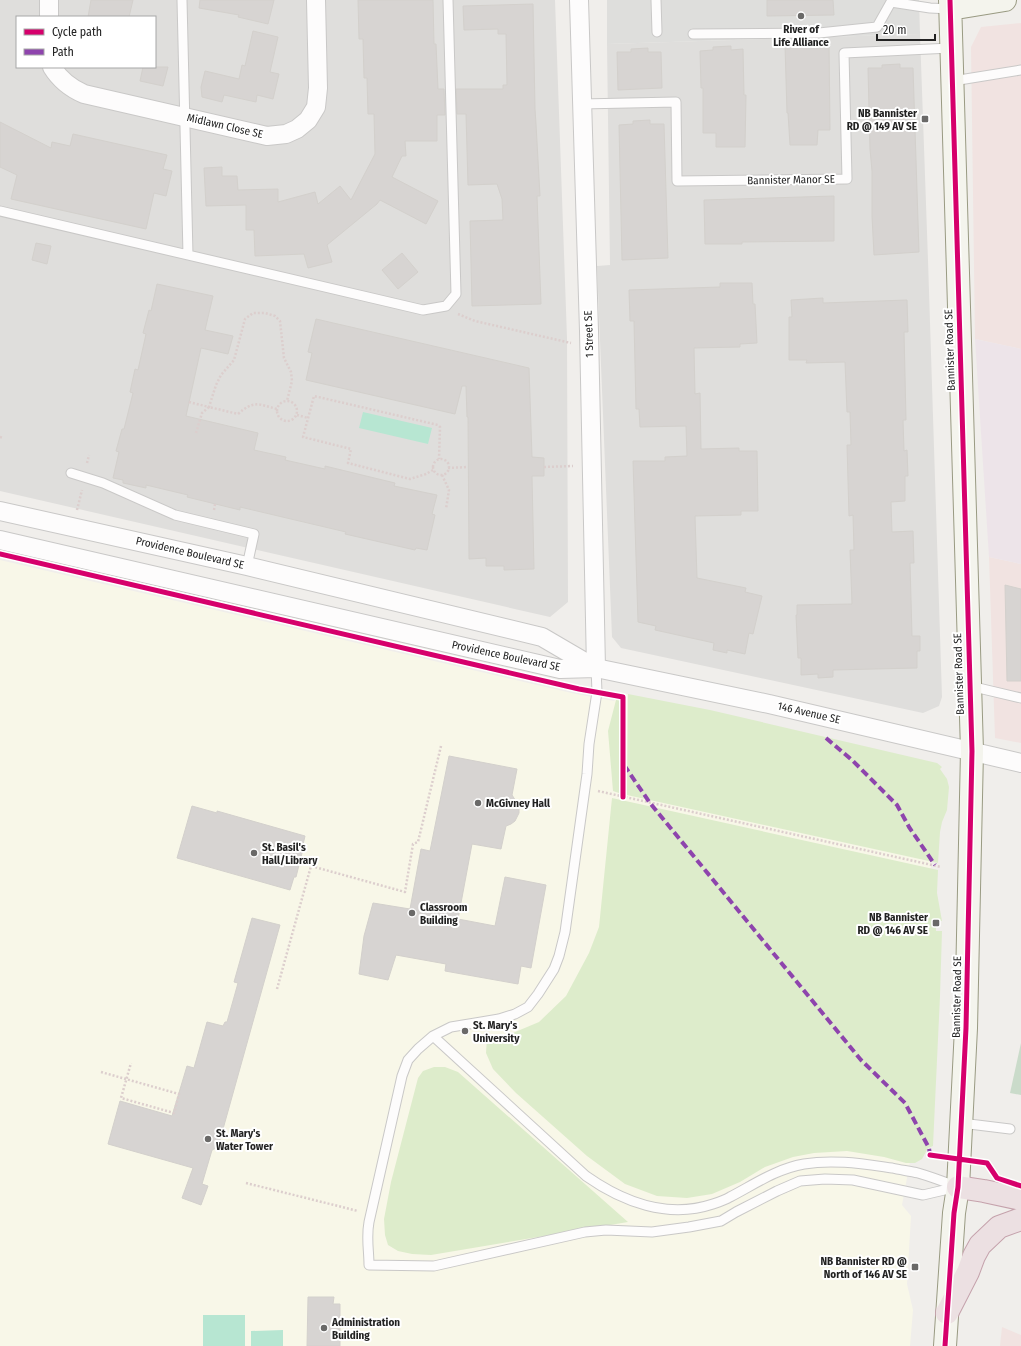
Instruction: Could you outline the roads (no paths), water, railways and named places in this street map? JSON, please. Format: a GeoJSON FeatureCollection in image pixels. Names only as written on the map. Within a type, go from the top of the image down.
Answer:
{"type":"FeatureCollection","features":[{"type":"Feature","properties":{"kind":"highway"},"geometry":{"type":"LineString","coordinates":[[958,1187],[1021,1199]]}},
{"type":"Feature","properties":{"kind":"highway"},"geometry":{"type":"LineString","coordinates":[[947,1313],[980,1245],[999,1227],[1021,1219]]}},
{"type":"Feature","properties":{"kind":"street"},"geometry":{"type":"LineString","coordinates":[[49,0],[49,16]]}},
{"type":"Feature","properties":{"kind":"street","name":"Midlawn Close SE"},"geometry":{"type":"LineString","coordinates":[[53,68],[62,81],[72,89],[84,94],[267,136],[286,134],[297,129],[308,120],[316,106],[318,88],[316,0]]}},
{"type":"Feature","properties":{"kind":"street","name":"1 Street SE"},"geometry":{"type":"LineString","coordinates":[[579,0],[589,331],[596,668]]}},
{"type":"Feature","properties":{"kind":"street"},"geometry":{"type":"LineString","coordinates":[[950,5],[1006,0]]}},
{"type":"Feature","properties":{"kind":"street","name":"Bannister Road SE"},"geometry":{"type":"LineString","coordinates":[[945,1346],[954,1213],[958,1187],[966,1028],[972,751],[950,5]]}},
{"type":"Feature","properties":{"kind":"street","name":"Providence Boulevard SE"},"geometry":{"type":"LineString","coordinates":[[0,511],[247,566],[542,637],[596,668]]}},
{"type":"Feature","properties":{"kind":"street","name":"Providence Boulevard SE"},"geometry":{"type":"LineString","coordinates":[[0,540],[560,669],[596,668]]}},
{"type":"Feature","properties":{"kind":"street","name":"146 Avenue SE"},"geometry":{"type":"LineString","coordinates":[[596,668],[769,704],[1021,763]]}},
{"type":"Feature","properties":{"kind":"lane"},"geometry":{"type":"LineString","coordinates":[[182,0],[188,255]]}},
{"type":"Feature","properties":{"kind":"lane"},"geometry":{"type":"LineString","coordinates":[[0,211],[423,310],[446,306],[456,294],[448,0]]}},
{"type":"Feature","properties":{"kind":"lane"},"geometry":{"type":"LineString","coordinates":[[656,0],[657,32]]}},
{"type":"Feature","properties":{"kind":"lane"},"geometry":{"type":"LineString","coordinates":[[693,34],[819,33],[877,27],[891,1],[950,5]]}},
{"type":"Feature","properties":{"kind":"lane","name":"Bannister Manor SE"},"geometry":{"type":"LineString","coordinates":[[581,104],[676,102],[677,181],[847,179],[844,53],[951,48]]}},
{"type":"Feature","properties":{"kind":"lane"},"geometry":{"type":"LineString","coordinates":[[953,81],[1021,70]]}},
{"type":"Feature","properties":{"kind":"lane"},"geometry":{"type":"LineString","coordinates":[[71,473],[103,483],[175,515],[254,534],[247,566]]}},
{"type":"Feature","properties":{"kind":"lane"},"geometry":{"type":"LineString","coordinates":[[596,668],[597,692],[565,932],[559,956],[546,983],[528,1007],[515,1014],[499,1019],[451,1027],[433,1036],[408,1060],[404,1069],[371,1214],[367,1237],[369,1265],[434,1266],[585,1232],[606,1230],[652,1232],[721,1221],[777,1191],[800,1181],[826,1179],[853,1180],[923,1195],[958,1187]]}},
{"type":"Feature","properties":{"kind":"lane"},"geometry":{"type":"LineString","coordinates":[[970,686],[1021,698]]}},
{"type":"Feature","properties":{"kind":"lane"},"geometry":{"type":"LineString","coordinates":[[433,1036],[586,1176],[619,1196],[658,1209],[692,1209],[703,1207],[728,1198],[768,1176],[788,1168],[806,1164],[854,1162],[918,1173],[958,1187]]}},
{"type":"Feature","properties":{"kind":"lane"},"geometry":{"type":"LineString","coordinates":[[961,1123],[1010,1129]]}},
{"type":"Feature","properties":{"kind":"place","name":"River of Life Alliance"},"geometry":{"type":"Point","coordinates":[801,16]}},
{"type":"Feature","properties":{"kind":"place","name":"NB Bannister RD @ 149 AV SE"},"geometry":{"type":"Point","coordinates":[925,119]}},
{"type":"Feature","properties":{"kind":"place","name":"McGivney Hall"},"geometry":{"type":"Point","coordinates":[478,803]}},
{"type":"Feature","properties":{"kind":"place","name":"St. Basil's Hall/Library"},"geometry":{"type":"Point","coordinates":[254,853]}},
{"type":"Feature","properties":{"kind":"place","name":"Classroom Building"},"geometry":{"type":"Point","coordinates":[412,913]}},
{"type":"Feature","properties":{"kind":"place","name":"NB Bannister RD @ 146 AV SE"},"geometry":{"type":"Point","coordinates":[936,923]}},
{"type":"Feature","properties":{"kind":"place","name":"St. Mary's University"},"geometry":{"type":"Point","coordinates":[465,1031]}},
{"type":"Feature","properties":{"kind":"place","name":"St. Mary's Water Tower"},"geometry":{"type":"Point","coordinates":[208,1139]}},
{"type":"Feature","properties":{"kind":"place","name":"NB Bannister RD @ North of 146 AV SE"},"geometry":{"type":"Point","coordinates":[915,1267]}},
{"type":"Feature","properties":{"kind":"place","name":"Administration Building"},"geometry":{"type":"Point","coordinates":[324,1328]}}]}
